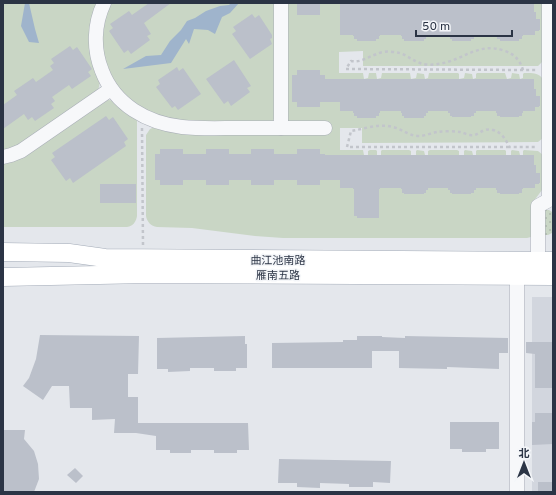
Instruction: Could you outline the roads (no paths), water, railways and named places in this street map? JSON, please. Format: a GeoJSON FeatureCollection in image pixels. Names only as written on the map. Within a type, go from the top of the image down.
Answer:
{"type":"FeatureCollection","features":[{"type":"Feature","properties":{"kind":"main road","name":"曲江池南路"},"geometry":{"type":"LineString","coordinates":[[3,252],[69,253],[105,258],[143,259],[546,261]]}},
{"type":"Feature","properties":{"kind":"main road","name":"雁南五路"},"geometry":{"type":"LineString","coordinates":[[3,277],[147,274],[553,276]]}},
{"type":"Feature","properties":{"kind":"street"},"geometry":{"type":"LineString","coordinates":[[104,3],[96,33],[96,51],[100,68],[111,88],[124,103],[142,115],[158,122],[183,127],[325,128]]}},
{"type":"Feature","properties":{"kind":"street"},"geometry":{"type":"LineString","coordinates":[[281,3],[281,128]]}},
{"type":"Feature","properties":{"kind":"street"},"geometry":{"type":"LineString","coordinates":[[546,261],[538,206],[551,202],[549,147],[549,3]]}},
{"type":"Feature","properties":{"kind":"street"},"geometry":{"type":"LineString","coordinates":[[3,157],[21,151],[111,88]]}},
{"type":"Feature","properties":{"kind":"street"},"geometry":{"type":"LineString","coordinates":[[517,276],[517,492]]}},
{"type":"Feature","properties":{"kind":"water"},"geometry":{"type":"Polygon","coordinates":[[[25,3],[29,3],[39,43],[29,42],[21,26],[25,3]]]}},
{"type":"Feature","properties":{"kind":"water"},"geometry":{"type":"Polygon","coordinates":[[[231,3],[239,3],[230,13],[222,17],[215,34],[208,30],[194,29],[189,44],[186,39],[171,63],[123,69],[146,56],[161,55],[170,41],[181,30],[187,21],[206,11],[220,6],[229,5],[231,3]]]}}]}
